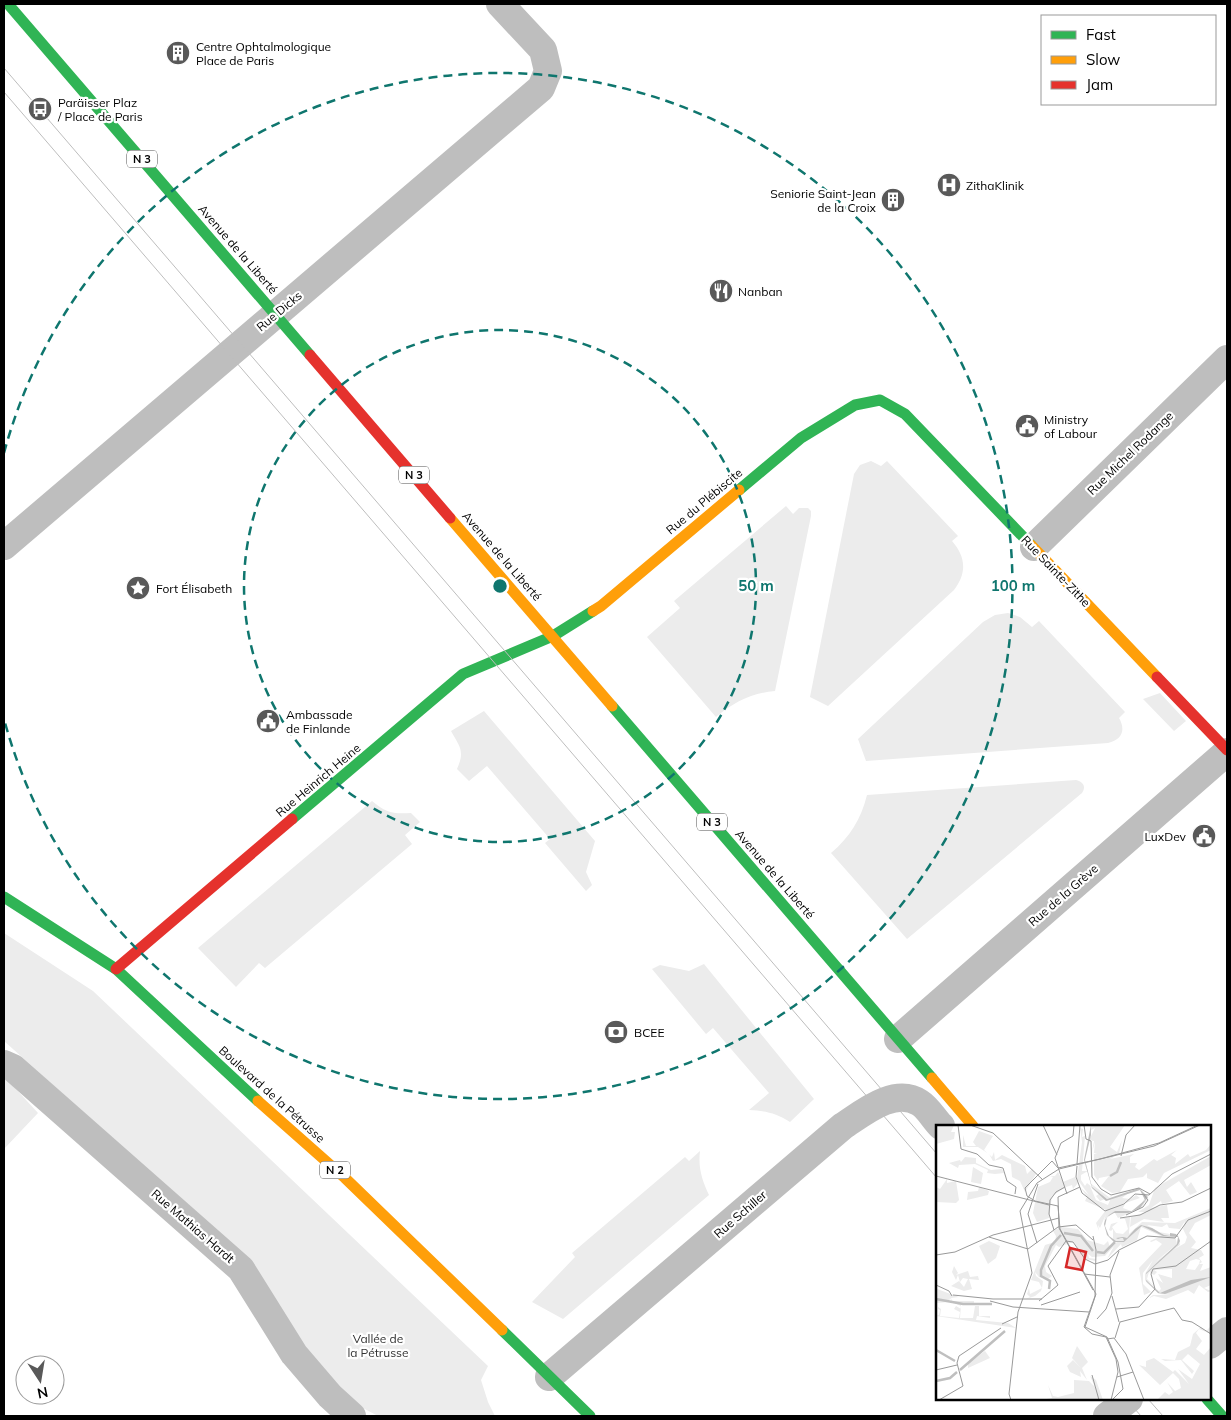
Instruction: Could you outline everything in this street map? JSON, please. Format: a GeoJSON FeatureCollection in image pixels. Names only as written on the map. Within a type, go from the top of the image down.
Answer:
{"type":"FeatureCollection","features":[{"type":"Feature","properties":{"kind":"main road","name":"Avenue de la Liberté"},"geometry":{"type":"LineString","coordinates":[[8,4],[972,1125]]}},
{"type":"Feature","properties":{"kind":"main road","name":"Rue du Plébiscite"},"geometry":{"type":"LineString","coordinates":[[553,636],[601,606],[801,438],[855,405],[880,400]]}},
{"type":"Feature","properties":{"kind":"main road","name":"Rue Sainte-Zithe"},"geometry":{"type":"LineString","coordinates":[[880,400],[904,414],[1034,547],[1227,751]]}},
{"type":"Feature","properties":{"kind":"main road","name":"Rue Heinrich Heine"},"geometry":{"type":"LineString","coordinates":[[116,969],[463,674],[553,636]]}},
{"type":"Feature","properties":{"kind":"main road","name":"Boulevard de la Pétrusse"},"geometry":{"type":"LineString","coordinates":[[4,897],[116,969],[282,1123],[345,1178],[590,1416]]}},
{"type":"Feature","properties":{"kind":"main road"},"geometry":{"type":"LineString","coordinates":[[1208,1400],[1222,1416]]}},
{"type":"Feature","properties":{"kind":"street","name":"Rue Dicks"},"geometry":{"type":"LineString","coordinates":[[4,546],[541,88],[548,71],[544,50],[500,4]]}},
{"type":"Feature","properties":{"kind":"street","name":"Rue Michel Rodange"},"geometry":{"type":"LineString","coordinates":[[1034,547],[1227,359]]}},
{"type":"Feature","properties":{"kind":"street","name":"Rue de la Grève"},"geometry":{"type":"LineString","coordinates":[[898,1039],[1227,751]]}},
{"type":"Feature","properties":{"kind":"street","name":"Rue Mathias Hardt"},"geometry":{"type":"LineString","coordinates":[[4,1064],[13,1068],[242,1269],[294,1354],[330,1396],[352,1416]]}},
{"type":"Feature","properties":{"kind":"street","name":"Rue Schiller"},"geometry":{"type":"LineString","coordinates":[[549,1377],[843,1126],[890,1099],[906,1097],[920,1103],[940,1125]]}},
{"type":"Feature","properties":{"kind":"street"},"geometry":{"type":"LineString","coordinates":[[1211,1344],[1227,1331]]}},
{"type":"Feature","properties":{"kind":"street"},"geometry":{"type":"LineString","coordinates":[[1106,1416],[1128,1400]]}},
{"type":"Feature","properties":{"kind":"green space"},"geometry":{"type":"Polygon","coordinates":[[[871,461],[881,466],[887,461],[958,536],[952,541],[960,553],[963,571],[954,590],[828,706],[810,697],[854,474],[860,465],[871,461]]]}},
{"type":"Feature","properties":{"kind":"green space"},"geometry":{"type":"Polygon","coordinates":[[[786,506],[793,514],[799,508],[808,508],[811,511],[811,516],[775,691],[744,699],[716,717],[647,637],[680,608],[674,601],[786,506]]]}},
{"type":"Feature","properties":{"kind":"green space"},"geometry":{"type":"Polygon","coordinates":[[[1008,613],[1020,617],[1032,627],[1039,621],[1125,712],[1119,718],[1122,730],[1117,740],[1108,743],[866,761],[858,739],[983,622],[995,615],[1008,613]]]}},
{"type":"Feature","properties":{"kind":"green space"},"geometry":{"type":"Polygon","coordinates":[[[1160,693],[1186,721],[1174,731],[1143,699],[1160,693]]]}},
{"type":"Feature","properties":{"kind":"green space"},"geometry":{"type":"Polygon","coordinates":[[[484,711],[595,841],[586,872],[592,885],[586,891],[545,843],[550,839],[487,766],[469,781],[457,769],[461,753],[451,731],[484,711]]]}},
{"type":"Feature","properties":{"kind":"green space"},"geometry":{"type":"Polygon","coordinates":[[[1076,780],[1084,785],[1082,793],[907,939],[831,853],[844,841],[854,827],[862,812],[867,795],[1076,780]]]}},
{"type":"Feature","properties":{"kind":"green space"},"geometry":{"type":"Polygon","coordinates":[[[372,801],[390,812],[411,813],[420,822],[405,835],[412,844],[265,968],[259,963],[236,987],[198,948],[372,801]]]}},
{"type":"Feature","properties":{"kind":"green space","name":"Vallée de la Pétrusse"},"geometry":{"type":"Polygon","coordinates":[[[4,933],[93,991],[488,1366],[481,1380],[495,1416],[378,1416],[359,1406],[318,1370],[252,1263],[4,1041],[4,933]]]}},
{"type":"Feature","properties":{"kind":"green space"},"geometry":{"type":"Polygon","coordinates":[[[704,964],[814,1099],[790,1122],[771,1113],[749,1110],[769,1093],[713,1028],[706,1034],[652,969],[660,965],[689,971],[704,964]]]}},
{"type":"Feature","properties":{"kind":"green space"},"geometry":{"type":"Polygon","coordinates":[[[4,1076],[38,1113],[4,1149],[4,1076]]]}},
{"type":"Feature","properties":{"kind":"green space"},"geometry":{"type":"Polygon","coordinates":[[[700,1151],[701,1174],[709,1195],[563,1319],[532,1302],[575,1257],[572,1253],[685,1157],[689,1161],[700,1151]]]}},
{"type":"Feature","properties":{"kind":"tram line"},"geometry":{"type":"LineString","coordinates":[[4,68],[936,1153]]}},
{"type":"Feature","properties":{"kind":"tram line"},"geometry":{"type":"LineString","coordinates":[[4,92],[936,1177]]}},
{"type":"Feature","properties":{"kind":"tram line"},"geometry":{"type":"LineString","coordinates":[[1127,1400],[1141,1416]]}},
{"type":"Feature","properties":{"kind":"tram line"},"geometry":{"type":"LineString","coordinates":[[1149,1400],[1163,1416]]}},
{"type":"Feature","properties":{"kind":"traffic: fast"},"geometry":{"type":"LineString","coordinates":[[8,4],[310,355]]}},
{"type":"Feature","properties":{"kind":"traffic: fast"},"geometry":{"type":"LineString","coordinates":[[739,490],[801,438],[855,405],[880,400],[905,414],[1031,545]]}},
{"type":"Feature","properties":{"kind":"traffic: fast"},"geometry":{"type":"LineString","coordinates":[[292,819],[463,674],[553,636],[593,611]]}},
{"type":"Feature","properties":{"kind":"traffic: fast"},"geometry":{"type":"LineString","coordinates":[[612,706],[932,1078]]}},
{"type":"Feature","properties":{"kind":"traffic: fast"},"geometry":{"type":"LineString","coordinates":[[4,897],[116,969],[258,1101]]}},
{"type":"Feature","properties":{"kind":"traffic: fast"},"geometry":{"type":"LineString","coordinates":[[502,1330],[590,1416]]}},
{"type":"Feature","properties":{"kind":"traffic: fast"},"geometry":{"type":"LineString","coordinates":[[1208,1400],[1222,1416]]}},
{"type":"Feature","properties":{"kind":"traffic: slow"},"geometry":{"type":"LineString","coordinates":[[593,611],[739,490]]}},
{"type":"Feature","properties":{"kind":"traffic: slow"},"geometry":{"type":"LineString","coordinates":[[450,518],[612,706]]}},
{"type":"Feature","properties":{"kind":"traffic: slow"},"geometry":{"type":"LineString","coordinates":[[1031,545],[1157,677]]}},
{"type":"Feature","properties":{"kind":"traffic: slow"},"geometry":{"type":"LineString","coordinates":[[932,1078],[972,1125]]}},
{"type":"Feature","properties":{"kind":"traffic: slow"},"geometry":{"type":"LineString","coordinates":[[258,1101],[345,1178],[502,1330]]}},
{"type":"Feature","properties":{"kind":"traffic: jam"},"geometry":{"type":"LineString","coordinates":[[310,355],[450,518]]}},
{"type":"Feature","properties":{"kind":"traffic: jam"},"geometry":{"type":"LineString","coordinates":[[1157,677],[1227,750]]}},
{"type":"Feature","properties":{"kind":"traffic: jam"},"geometry":{"type":"LineString","coordinates":[[116,969],[292,819]]}},
{"type":"Feature","properties":{"kind":"place","name":"Centre Ophtalmologique Place de Paris"},"geometry":{"type":"Point","coordinates":[178,53]}},
{"type":"Feature","properties":{"kind":"place","name":"Paräisser Plaz / Place de Paris"},"geometry":{"type":"Point","coordinates":[40,109]}},
{"type":"Feature","properties":{"kind":"place","name":"ZithaKlinik"},"geometry":{"type":"Point","coordinates":[949,185]}},
{"type":"Feature","properties":{"kind":"place","name":"Seniorie Saint-Jean de la Croix"},"geometry":{"type":"Point","coordinates":[893,200]}},
{"type":"Feature","properties":{"kind":"place","name":"Nanban"},"geometry":{"type":"Point","coordinates":[721,291]}},
{"type":"Feature","properties":{"kind":"place","name":"Ministry of Labour"},"geometry":{"type":"Point","coordinates":[1027,426]}},
{"type":"Feature","properties":{"kind":"place","name":"Fort Élisabeth"},"geometry":{"type":"Point","coordinates":[138,588]}},
{"type":"Feature","properties":{"kind":"place","name":"Ambassade de Finlande"},"geometry":{"type":"Point","coordinates":[268,721]}},
{"type":"Feature","properties":{"kind":"place","name":"LuxDev"},"geometry":{"type":"Point","coordinates":[1204,836]}},
{"type":"Feature","properties":{"kind":"place","name":"BCEE"},"geometry":{"type":"Point","coordinates":[616,1032]}}]}
